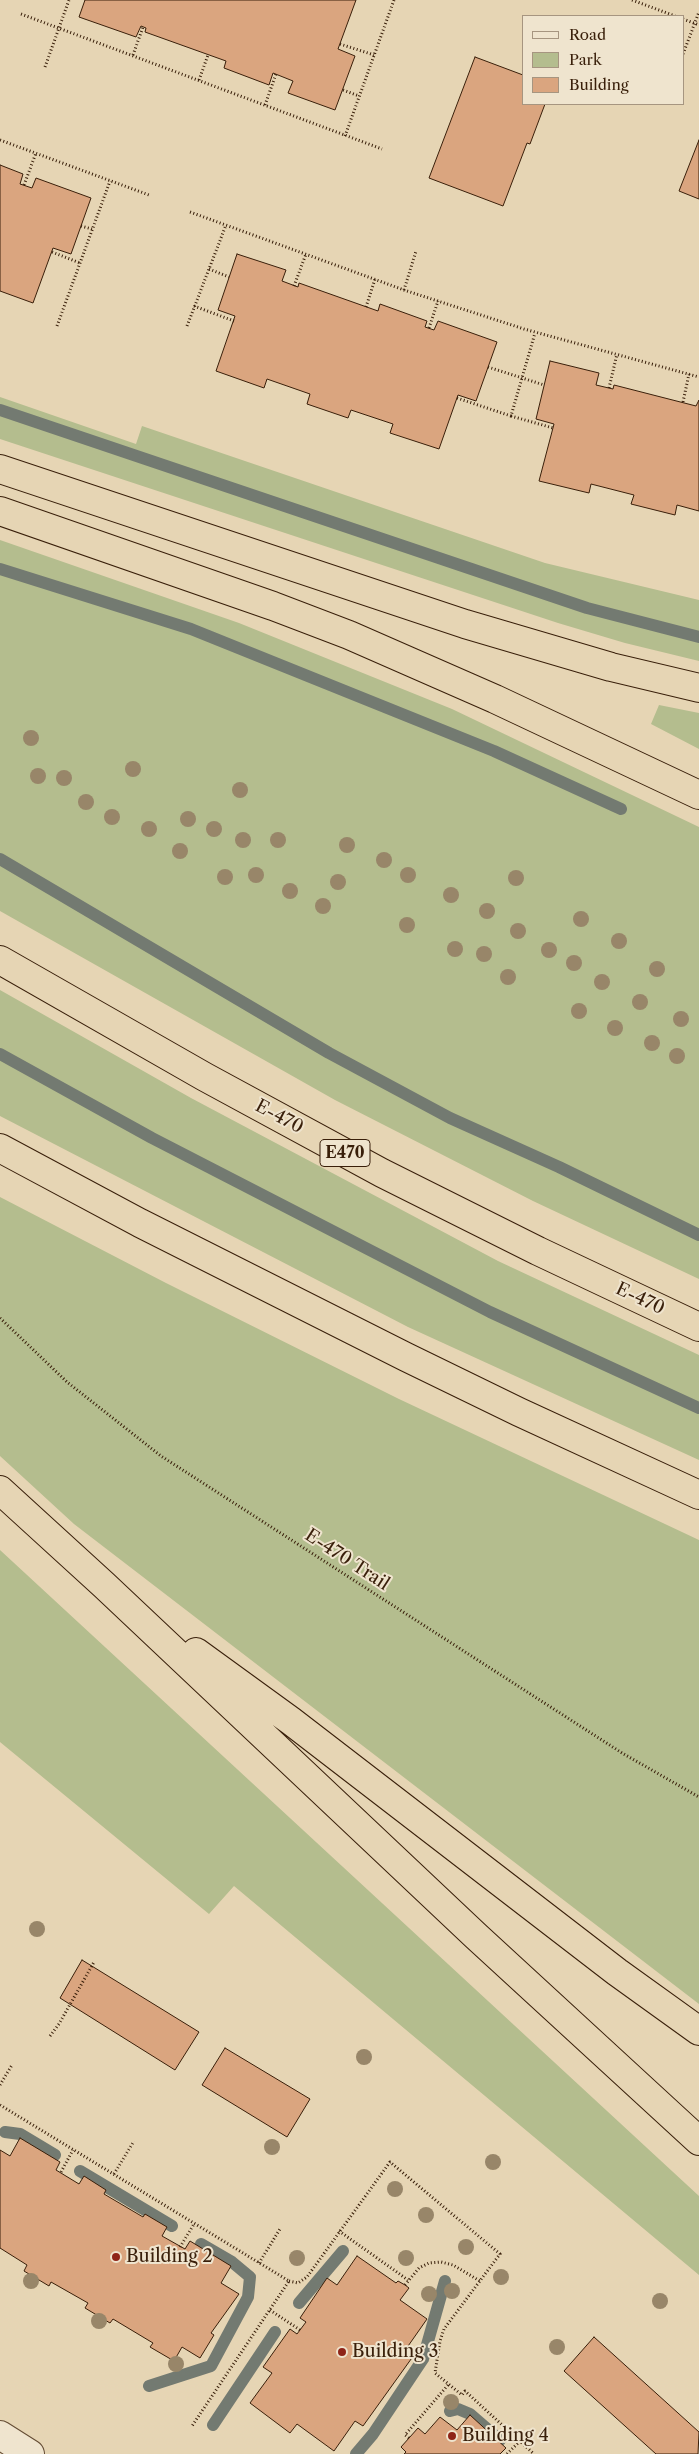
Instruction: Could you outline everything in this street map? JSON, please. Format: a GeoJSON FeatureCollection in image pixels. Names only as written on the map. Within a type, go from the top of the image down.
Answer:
{"type":"FeatureCollection","features":[{"type":"Feature","properties":{"kind":"highway"},"geometry":{"type":"LineString","coordinates":[[0,469],[465,624],[611,667],[699,688]]}},
{"type":"Feature","properties":{"kind":"highway"},"geometry":{"type":"LineString","coordinates":[[0,511],[273,606],[349,635],[495,698],[699,795]]}},
{"type":"Feature","properties":{"kind":"highway","name":"E-470"},"geometry":{"type":"LineString","coordinates":[[0,960],[197,1072],[382,1173],[538,1251],[699,1326]]}},
{"type":"Feature","properties":{"kind":"highway"},"geometry":{"type":"LineString","coordinates":[[0,1148],[148,1227],[389,1349],[518,1412],[699,1495]]}},
{"type":"Feature","properties":{"kind":"highway"},"geometry":{"type":"LineString","coordinates":[[0,1490],[104,1585],[476,1936],[699,2141]]}},
{"type":"Feature","properties":{"kind":"highway"},"geometry":{"type":"LineString","coordinates":[[104,1585],[291,1720],[617,1972],[699,2031]]}},
{"type":"Feature","properties":{"kind":"street"},"geometry":{"type":"LineString","coordinates":[[0,2435],[30,2454]]}},
{"type":"Feature","properties":{"kind":"path"},"geometry":{"type":"LineString","coordinates":[[45,67],[69,0]]}},
{"type":"Feature","properties":{"kind":"path"},"geometry":{"type":"LineString","coordinates":[[345,136],[394,0]]}},
{"type":"Feature","properties":{"kind":"path"},"geometry":{"type":"LineString","coordinates":[[632,0],[672,15]]}},
{"type":"Feature","properties":{"kind":"path"},"geometry":{"type":"LineString","coordinates":[[684,52],[697,24],[699,12]]}},
{"type":"Feature","properties":{"kind":"path"},"geometry":{"type":"LineString","coordinates":[[22,14],[382,149]]}},
{"type":"Feature","properties":{"kind":"path"},"geometry":{"type":"LineString","coordinates":[[684,19],[697,24]]}},
{"type":"Feature","properties":{"kind":"path"},"geometry":{"type":"LineString","coordinates":[[133,56],[143,27]]}},
{"type":"Feature","properties":{"kind":"path"},"geometry":{"type":"LineString","coordinates":[[340,44],[374,55]]}},
{"type":"Feature","properties":{"kind":"path"},"geometry":{"type":"LineString","coordinates":[[200,80],[208,55]]}},
{"type":"Feature","properties":{"kind":"path"},"geometry":{"type":"LineString","coordinates":[[265,105],[276,74]]}},
{"type":"Feature","properties":{"kind":"path"},"geometry":{"type":"LineString","coordinates":[[343,90],[359,96]]}},
{"type":"Feature","properties":{"kind":"path"},"geometry":{"type":"LineString","coordinates":[[0,140],[149,195]]}},
{"type":"Feature","properties":{"kind":"path"},"geometry":{"type":"LineString","coordinates":[[24,185],[36,153]]}},
{"type":"Feature","properties":{"kind":"path"},"geometry":{"type":"LineString","coordinates":[[57,326],[110,181]]}},
{"type":"Feature","properties":{"kind":"path"},"geometry":{"type":"LineString","coordinates":[[190,212],[404,290],[535,332],[699,377]]}},
{"type":"Feature","properties":{"kind":"path"},"geometry":{"type":"LineString","coordinates":[[187,326],[226,225]]}},
{"type":"Feature","properties":{"kind":"path"},"geometry":{"type":"LineString","coordinates":[[81,226],[92,230]]}},
{"type":"Feature","properties":{"kind":"path"},"geometry":{"type":"LineString","coordinates":[[404,290],[416,251]]}},
{"type":"Feature","properties":{"kind":"path"},"geometry":{"type":"LineString","coordinates":[[52,252],[80,263]]}},
{"type":"Feature","properties":{"kind":"path"},"geometry":{"type":"LineString","coordinates":[[294,286],[306,254]]}},
{"type":"Feature","properties":{"kind":"path"},"geometry":{"type":"LineString","coordinates":[[209,269],[229,277]]}},
{"type":"Feature","properties":{"kind":"path"},"geometry":{"type":"LineString","coordinates":[[366,307],[376,279]]}},
{"type":"Feature","properties":{"kind":"path"},"geometry":{"type":"LineString","coordinates":[[429,328],[438,301]]}},
{"type":"Feature","properties":{"kind":"path"},"geometry":{"type":"LineString","coordinates":[[194,306],[234,321]]}},
{"type":"Feature","properties":{"kind":"path"},"geometry":{"type":"LineString","coordinates":[[511,416],[535,332]]}},
{"type":"Feature","properties":{"kind":"path"},"geometry":{"type":"LineString","coordinates":[[609,388],[617,354]]}},
{"type":"Feature","properties":{"kind":"path"},"geometry":{"type":"LineString","coordinates":[[488,367],[544,385]]}},
{"type":"Feature","properties":{"kind":"path"},"geometry":{"type":"LineString","coordinates":[[682,402],[689,374]]}},
{"type":"Feature","properties":{"kind":"path"},"geometry":{"type":"LineString","coordinates":[[457,398],[553,428]]}},
{"type":"Feature","properties":{"kind":"path","name":"E-470 Trail"},"geometry":{"type":"LineString","coordinates":[[0,1318],[67,1382],[160,1456],[622,1754],[699,1798]]}},
{"type":"Feature","properties":{"kind":"path"},"geometry":{"type":"LineString","coordinates":[[50,2036],[59,2024],[94,1962]]}},
{"type":"Feature","properties":{"kind":"path"},"geometry":{"type":"LineString","coordinates":[[0,2085],[12,2064]]}},
{"type":"Feature","properties":{"kind":"path"},"geometry":{"type":"LineString","coordinates":[[0,2105],[258,2263],[289,2281],[298,2283],[306,2277],[390,2162],[500,2254],[444,2329],[440,2341],[435,2373],[462,2395],[465,2391],[534,2454]]}},
{"type":"Feature","properties":{"kind":"path"},"geometry":{"type":"LineString","coordinates":[[114,2174],[134,2142]]}},
{"type":"Feature","properties":{"kind":"path"},"geometry":{"type":"LineString","coordinates":[[60,2172],[72,2150]]}},
{"type":"Feature","properties":{"kind":"path"},"geometry":{"type":"LineString","coordinates":[[180,2247],[194,2224]]}},
{"type":"Feature","properties":{"kind":"path"},"geometry":{"type":"LineString","coordinates":[[258,2263],[280,2229]]}},
{"type":"Feature","properties":{"kind":"path"},"geometry":{"type":"LineString","coordinates":[[339,2231],[408,2280]]}},
{"type":"Feature","properties":{"kind":"path"},"geometry":{"type":"LineString","coordinates":[[405,2285],[419,2268],[429,2263],[440,2262],[453,2265],[480,2281]]}},
{"type":"Feature","properties":{"kind":"path"},"geometry":{"type":"LineString","coordinates":[[192,2426],[289,2281]]}},
{"type":"Feature","properties":{"kind":"path"},"geometry":{"type":"LineString","coordinates":[[270,2310],[300,2330]]}},
{"type":"Feature","properties":{"kind":"path"},"geometry":{"type":"LineString","coordinates":[[409,2438],[405,2435],[448,2385]]}},
{"type":"Feature","properties":{"kind":"path"},"geometry":{"type":"LineString","coordinates":[[507,2454],[520,2441]]}},
{"type":"Feature","properties":{"kind":"green space"},"geometry":{"type":"Polygon","coordinates":[[[0,397],[136,444],[142,426],[545,563],[699,600],[699,661],[625,643],[558,623],[0,439],[0,397]]]}},
{"type":"Feature","properties":{"kind":"green space"},"geometry":{"type":"Polygon","coordinates":[[[0,540],[239,623],[452,709],[699,827],[699,1279],[533,1201],[335,1100],[0,911],[0,540]]]}},
{"type":"Feature","properties":{"kind":"green space"},"geometry":{"type":"Polygon","coordinates":[[[659,705],[699,713],[699,749],[651,724],[659,705]]]}},
{"type":"Feature","properties":{"kind":"green space"},"geometry":{"type":"Polygon","coordinates":[[[0,990],[191,1098],[498,1261],[699,1355],[699,1460],[408,1327],[0,1116],[0,990]]]}},
{"type":"Feature","properties":{"kind":"green space"},"geometry":{"type":"Polygon","coordinates":[[[0,1197],[166,1283],[399,1399],[699,1540],[699,2004],[74,1524],[0,1456],[0,1197]]]}},
{"type":"Feature","properties":{"kind":"green space"},"geometry":{"type":"Polygon","coordinates":[[[0,1550],[699,2196],[699,2275],[234,1886],[209,1914],[0,1742],[0,1550]]]}},
{"type":"Feature","properties":{"kind":"building"},"geometry":{"type":"Polygon","coordinates":[[[85,0],[356,0],[338,49],[355,56],[335,110],[288,93],[293,81],[273,73],[269,85],[224,68],[226,61],[145,32],[146,28],[141,26],[136,37],[79,17],[85,0]]]}},
{"type":"Feature","properties":{"kind":"building"},"geometry":{"type":"Polygon","coordinates":[[[475,57],[522,75],[522,105],[545,105],[530,144],[527,143],[503,206],[429,178],[475,57]]]}},
{"type":"Feature","properties":{"kind":"building"},"geometry":{"type":"Polygon","coordinates":[[[699,140],[699,199],[679,191],[699,140]]]}},
{"type":"Feature","properties":{"kind":"building"},"geometry":{"type":"Polygon","coordinates":[[[0,165],[23,174],[20,184],[32,188],[36,178],[91,198],[71,254],[53,248],[33,303],[0,291],[0,165]]]}},
{"type":"Feature","properties":{"kind":"building"},"geometry":{"type":"Polygon","coordinates":[[[237,254],[286,270],[282,281],[298,287],[299,283],[378,311],[380,304],[427,321],[425,327],[434,330],[438,321],[497,342],[476,401],[458,395],[439,449],[390,433],[393,424],[351,410],[348,418],[307,404],[310,394],[267,379],[264,388],[216,371],[235,316],[218,310],[237,254]]]}},
{"type":"Feature","properties":{"kind":"building"},"geometry":{"type":"Polygon","coordinates":[[[550,361],[599,373],[596,385],[613,389],[614,385],[696,406],[699,400],[699,511],[677,505],[675,515],[631,504],[634,495],[591,484],[589,493],[539,481],[554,424],[536,419],[550,361]]]}},
{"type":"Feature","properties":{"kind":"building"},"geometry":{"type":"Polygon","coordinates":[[[82,1960],[199,2032],[175,2070],[60,1998],[82,1960]]]}},
{"type":"Feature","properties":{"kind":"building"},"geometry":{"type":"Polygon","coordinates":[[[225,2048],[310,2099],[287,2137],[202,2085],[225,2048]]]}},
{"type":"Feature","properties":{"kind":"building","name":"Building 2"},"geometry":{"type":"Polygon","coordinates":[[[20,2138],[60,2162],[56,2170],[79,2184],[84,2176],[106,2190],[104,2194],[143,2217],[145,2214],[167,2227],[162,2236],[185,2249],[190,2241],[231,2266],[221,2283],[239,2294],[211,2333],[214,2335],[200,2358],[182,2347],[174,2361],[150,2347],[153,2343],[113,2319],[110,2323],[85,2308],[88,2303],[51,2282],[49,2286],[24,2271],[27,2265],[0,2248],[0,2150],[10,2156],[20,2138]]]}},
{"type":"Feature","properties":{"kind":"building","name":"Building 3"},"geometry":{"type":"Polygon","coordinates":[[[357,2256],[396,2283],[398,2281],[409,2288],[400,2300],[427,2319],[406,2349],[414,2355],[363,2426],[355,2421],[334,2451],[297,2424],[290,2433],[250,2403],[272,2373],[263,2367],[290,2329],[297,2334],[306,2322],[300,2318],[327,2278],[337,2285],[357,2256]]]}},
{"type":"Feature","properties":{"kind":"building"},"geometry":{"type":"Polygon","coordinates":[[[594,2337],[699,2432],[698,2454],[656,2454],[564,2371],[594,2337]]]}},
{"type":"Feature","properties":{"kind":"building","name":"Building 4"},"geometry":{"type":"Polygon","coordinates":[[[470,2415],[506,2448],[500,2454],[404,2454],[406,2452],[401,2447],[418,2428],[425,2434],[440,2417],[457,2430],[470,2415]]]}},
{"type":"Feature","properties":{"kind":"waterway"},"geometry":{"type":"LineString","coordinates":[[0,410],[587,608],[699,637]]}},
{"type":"Feature","properties":{"kind":"waterway"},"geometry":{"type":"LineString","coordinates":[[0,569],[191,629],[494,751],[621,809]]}},
{"type":"Feature","properties":{"kind":"waterway"},"geometry":{"type":"LineString","coordinates":[[0,859],[329,1053],[450,1118],[559,1167],[699,1235]]}},
{"type":"Feature","properties":{"kind":"waterway"},"geometry":{"type":"LineString","coordinates":[[0,1054],[152,1138],[490,1312],[699,1408]]}},
{"type":"Feature","properties":{"kind":"waterway"},"geometry":{"type":"LineString","coordinates":[[5,2132],[20,2134],[55,2155]]}},
{"type":"Feature","properties":{"kind":"waterway"},"geometry":{"type":"LineString","coordinates":[[80,2171],[172,2226]]}},
{"type":"Feature","properties":{"kind":"waterway"},"geometry":{"type":"LineString","coordinates":[[149,2386],[211,2366],[248,2297],[250,2277],[232,2262],[201,2244]]}},
{"type":"Feature","properties":{"kind":"waterway"},"geometry":{"type":"LineString","coordinates":[[299,2303],[343,2251]]}},
{"type":"Feature","properties":{"kind":"waterway"},"geometry":{"type":"LineString","coordinates":[[356,2454],[373,2434],[423,2359],[445,2281]]}},
{"type":"Feature","properties":{"kind":"waterway"},"geometry":{"type":"LineString","coordinates":[[213,2425],[275,2332]]}},
{"type":"Feature","properties":{"kind":"waterway"},"geometry":{"type":"LineString","coordinates":[[450,2411],[458,2409],[470,2414],[500,2440]]}},
{"type":"Feature","properties":{"kind":"place","name":"Building 2"},"geometry":{"type":"Point","coordinates":[116,2257]}},
{"type":"Feature","properties":{"kind":"place","name":"Building 3"},"geometry":{"type":"Point","coordinates":[342,2352]}},
{"type":"Feature","properties":{"kind":"place","name":"Building 4"},"geometry":{"type":"Point","coordinates":[452,2436]}}]}
